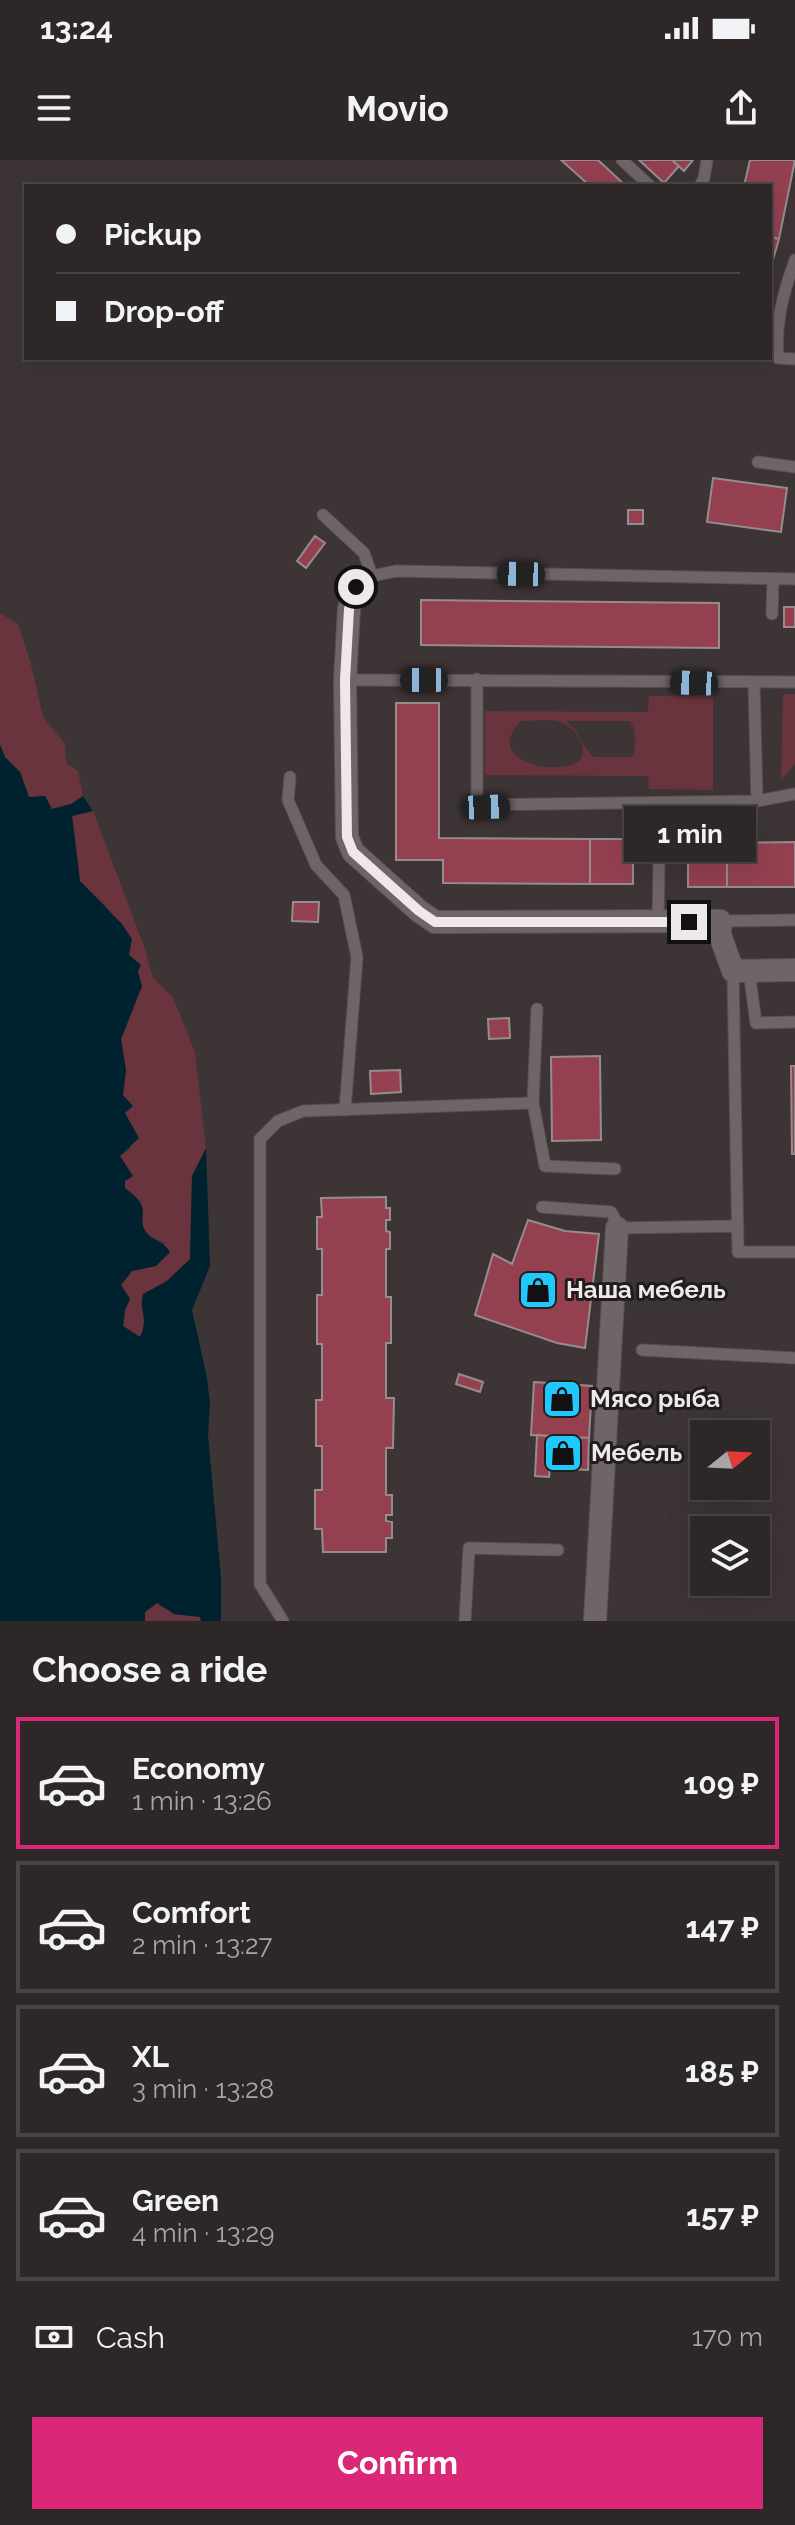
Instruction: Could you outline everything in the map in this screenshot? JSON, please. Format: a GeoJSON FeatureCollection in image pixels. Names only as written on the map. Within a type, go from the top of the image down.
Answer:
{"type":"FeatureCollection","features":[{"type":"Feature","properties":{"kind":"street"},"geometry":{"type":"LineString","coordinates":[[364,581],[349,609],[345,680],[347,837],[353,852],[435,922],[720,921],[720,935],[741,971],[795,970]]}},
{"type":"Feature","properties":{"kind":"street"},"geometry":{"type":"LineString","coordinates":[[595,1621],[617,1228]]}},
{"type":"Feature","properties":{"kind":"lane"},"geometry":{"type":"LineString","coordinates":[[622,160],[648,184]]}},
{"type":"Feature","properties":{"kind":"lane"},"geometry":{"type":"LineString","coordinates":[[701,184],[707,160]]}},
{"type":"Feature","properties":{"kind":"lane"},"geometry":{"type":"LineString","coordinates":[[795,260],[782,299],[776,335],[778,358],[795,359]]}},
{"type":"Feature","properties":{"kind":"lane"},"geometry":{"type":"LineString","coordinates":[[758,462],[795,467]]}},
{"type":"Feature","properties":{"kind":"lane"},"geometry":{"type":"LineString","coordinates":[[323,515],[364,553],[364,581],[396,571],[795,579]]}},
{"type":"Feature","properties":{"kind":"lane"},"geometry":{"type":"LineString","coordinates":[[772,614],[773,579]]}},
{"type":"Feature","properties":{"kind":"lane"},"geometry":{"type":"LineString","coordinates":[[477,679],[479,805],[757,801],[795,794]]}},
{"type":"Feature","properties":{"kind":"lane"},"geometry":{"type":"LineString","coordinates":[[345,680],[795,682]]}},
{"type":"Feature","properties":{"kind":"lane"},"geometry":{"type":"LineString","coordinates":[[754,682],[757,801]]}},
{"type":"Feature","properties":{"kind":"lane"},"geometry":{"type":"LineString","coordinates":[[290,777],[288,800],[316,865],[344,895],[357,957],[345,1110]]}},
{"type":"Feature","properties":{"kind":"lane"},"geometry":{"type":"LineString","coordinates":[[658,922],[660,803]]}},
{"type":"Feature","properties":{"kind":"lane"},"geometry":{"type":"LineString","coordinates":[[720,921],[795,920]]}},
{"type":"Feature","properties":{"kind":"lane"},"geometry":{"type":"LineString","coordinates":[[741,971],[756,1023],[795,1022]]}},
{"type":"Feature","properties":{"kind":"lane"},"geometry":{"type":"LineString","coordinates":[[741,971],[738,1252],[795,1252]]}},
{"type":"Feature","properties":{"kind":"lane"},"geometry":{"type":"LineString","coordinates":[[537,1009],[533,1103],[545,1166],[615,1169]]}},
{"type":"Feature","properties":{"kind":"lane"},"geometry":{"type":"LineString","coordinates":[[283,1621],[260,1584],[260,1139],[278,1121],[303,1111],[533,1103]]}},
{"type":"Feature","properties":{"kind":"lane"},"geometry":{"type":"LineString","coordinates":[[542,1207],[611,1212],[617,1228],[738,1226]]}},
{"type":"Feature","properties":{"kind":"lane"},"geometry":{"type":"LineString","coordinates":[[642,1350],[795,1358]]}},
{"type":"Feature","properties":{"kind":"lane"},"geometry":{"type":"LineString","coordinates":[[465,1621],[469,1548],[558,1550]]}},
{"type":"Feature","properties":{"kind":"shaded area"},"geometry":{"type":"Polygon","coordinates":[[[0,613],[18,624],[43,717],[65,744],[66,763],[78,771],[83,796],[71,804],[52,809],[29,797],[20,772],[5,757],[0,745],[0,613]]]}},
{"type":"Feature","properties":{"kind":"shaded area"},"geometry":{"type":"Polygon","coordinates":[[[783,694],[795,694],[795,764],[781,780],[783,694]]]}},
{"type":"Feature","properties":{"kind":"shaded area"},"geometry":{"type":"Polygon","coordinates":[[[713,695],[713,790],[649,789],[648,776],[485,775],[485,711],[648,712],[649,696],[713,695]],[[554,720],[521,721],[512,734],[510,744],[522,760],[546,767],[571,765],[579,761],[583,749],[571,728],[554,720]],[[566,721],[594,757],[632,757],[635,739],[630,721],[566,721]]]}},
{"type":"Feature","properties":{"kind":"shaded area"},"geometry":{"type":"Polygon","coordinates":[[[93,811],[153,978],[173,997],[195,1052],[206,1148],[192,1176],[190,1259],[167,1281],[143,1295],[141,1304],[146,1321],[140,1337],[123,1326],[130,1299],[121,1285],[132,1271],[156,1266],[165,1243],[149,1236],[141,1224],[142,1207],[124,1188],[120,1156],[130,1149],[123,1095],[126,1070],[121,1039],[142,986],[105,905],[80,881],[72,815],[93,811]]]}},
{"type":"Feature","properties":{"kind":"shaded area"},"geometry":{"type":"Polygon","coordinates":[[[157,1603],[174,1614],[201,1617],[201,1621],[145,1621],[145,1612],[157,1603]]]}},
{"type":"Feature","properties":{"kind":"water"},"geometry":{"type":"Polygon","coordinates":[[[0,745],[5,757],[20,772],[29,797],[45,796],[52,809],[71,804],[83,796],[93,811],[72,816],[80,881],[122,924],[132,939],[129,955],[141,965],[138,972],[142,986],[121,1039],[126,1070],[123,1095],[133,1106],[125,1113],[139,1138],[120,1156],[133,1176],[125,1181],[125,1188],[141,1204],[144,1228],[170,1252],[156,1266],[132,1271],[121,1285],[130,1299],[123,1326],[140,1337],[144,1325],[143,1294],[167,1281],[190,1259],[192,1176],[206,1148],[210,1266],[192,1310],[210,1404],[208,1435],[221,1578],[221,1621],[201,1621],[200,1617],[174,1614],[157,1603],[145,1612],[145,1621],[0,1621],[0,745]]]}},
{"type":"Feature","properties":{"kind":"building"},"geometry":{"type":"Polygon","coordinates":[[[561,160],[598,160],[624,184],[588,184],[561,160]]]}},
{"type":"Feature","properties":{"kind":"building"},"geometry":{"type":"Polygon","coordinates":[[[639,160],[672,160],[679,166],[664,183],[639,160]]]}},
{"type":"Feature","properties":{"kind":"building"},"geometry":{"type":"Polygon","coordinates":[[[672,160],[693,160],[684,171],[672,160]]]}},
{"type":"Feature","properties":{"kind":"building"},"geometry":{"type":"Polygon","coordinates":[[[750,160],[795,160],[779,239],[772,237],[772,184],[744,184],[750,160]]]}},
{"type":"Feature","properties":{"kind":"building"},"geometry":{"type":"Polygon","coordinates":[[[772,237],[779,239],[772,263],[772,237]]]}},
{"type":"Feature","properties":{"kind":"building"},"geometry":{"type":"Polygon","coordinates":[[[713,478],[787,488],[781,532],[707,522],[713,478]]]}},
{"type":"Feature","properties":{"kind":"building"},"geometry":{"type":"Polygon","coordinates":[[[628,510],[643,510],[643,524],[628,524],[628,510]]]}},
{"type":"Feature","properties":{"kind":"building"},"geometry":{"type":"Polygon","coordinates":[[[315,536],[325,543],[306,568],[297,561],[315,536]]]}},
{"type":"Feature","properties":{"kind":"building"},"geometry":{"type":"Polygon","coordinates":[[[421,600],[719,603],[719,648],[421,645],[421,600]]]}},
{"type":"Feature","properties":{"kind":"building"},"geometry":{"type":"Polygon","coordinates":[[[784,607],[795,607],[795,627],[784,627],[784,607]]]}},
{"type":"Feature","properties":{"kind":"building"},"geometry":{"type":"Polygon","coordinates":[[[396,703],[439,703],[439,838],[590,839],[590,884],[443,883],[443,860],[396,860],[396,703]]]}},
{"type":"Feature","properties":{"kind":"building"},"geometry":{"type":"Polygon","coordinates":[[[590,839],[633,839],[633,884],[590,884],[590,839]]]}},
{"type":"Feature","properties":{"kind":"building"},"geometry":{"type":"Polygon","coordinates":[[[795,842],[795,887],[727,887],[727,843],[795,842]]]}},
{"type":"Feature","properties":{"kind":"building"},"geometry":{"type":"Polygon","coordinates":[[[688,843],[727,843],[727,887],[688,887],[688,843]]]}},
{"type":"Feature","properties":{"kind":"building"},"geometry":{"type":"Polygon","coordinates":[[[293,902],[319,902],[318,922],[292,921],[293,902]]]}},
{"type":"Feature","properties":{"kind":"building"},"geometry":{"type":"Polygon","coordinates":[[[509,1018],[510,1038],[489,1039],[488,1019],[509,1018]]]}},
{"type":"Feature","properties":{"kind":"building"},"geometry":{"type":"Polygon","coordinates":[[[600,1056],[601,1140],[552,1141],[551,1057],[600,1056]]]}},
{"type":"Feature","properties":{"kind":"building"},"geometry":{"type":"Polygon","coordinates":[[[791,1066],[795,1066],[795,1154],[792,1154],[791,1066]]]}},
{"type":"Feature","properties":{"kind":"building"},"geometry":{"type":"Polygon","coordinates":[[[400,1070],[401,1092],[371,1094],[370,1071],[400,1070]]]}},
{"type":"Feature","properties":{"kind":"building"},"geometry":{"type":"Polygon","coordinates":[[[386,1197],[386,1208],[390,1208],[390,1220],[386,1220],[390,1249],[386,1249],[386,1297],[391,1297],[391,1343],[386,1343],[386,1398],[394,1398],[393,1448],[386,1448],[386,1495],[392,1495],[392,1515],[386,1515],[386,1521],[392,1522],[392,1538],[386,1538],[386,1552],[323,1552],[322,1529],[315,1529],[315,1490],[322,1490],[322,1446],[316,1446],[316,1400],[322,1400],[322,1344],[317,1344],[317,1295],[322,1295],[322,1249],[317,1249],[317,1217],[322,1217],[321,1198],[386,1197]]]}},
{"type":"Feature","properties":{"kind":"building","name":"Наша мебель"},"geometry":{"type":"Polygon","coordinates":[[[528,1220],[565,1231],[599,1234],[585,1348],[557,1343],[475,1315],[493,1254],[512,1264],[528,1220]]]}},
{"type":"Feature","properties":{"kind":"building"},"geometry":{"type":"Polygon","coordinates":[[[459,1374],[483,1382],[480,1392],[456,1384],[459,1374]]]}},
{"type":"Feature","properties":{"kind":"building","name":"Мясо рыба"},"geometry":{"type":"Polygon","coordinates":[[[534,1382],[592,1386],[589,1438],[531,1435],[534,1382]]]}},
{"type":"Feature","properties":{"kind":"building","name":"Мебель"},"geometry":{"type":"Polygon","coordinates":[[[537,1435],[589,1438],[588,1470],[550,1468],[549,1477],[535,1476],[537,1435]]]}},
{"type":"Feature","properties":{"kind":"place","name":"Наша мебель"},"geometry":{"type":"Point","coordinates":[538,1290]}},
{"type":"Feature","properties":{"kind":"place","name":"Мясо рыба"},"geometry":{"type":"Point","coordinates":[562,1399]}},
{"type":"Feature","properties":{"kind":"place","name":"Мебель"},"geometry":{"type":"Point","coordinates":[563,1453]}},
{"type":"Feature","properties":{"kind":"route"},"geometry":{"type":"LineString","coordinates":[[356,587],[349,609],[345,680],[347,837],[353,852],[435,922],[689,922]]}}]}
